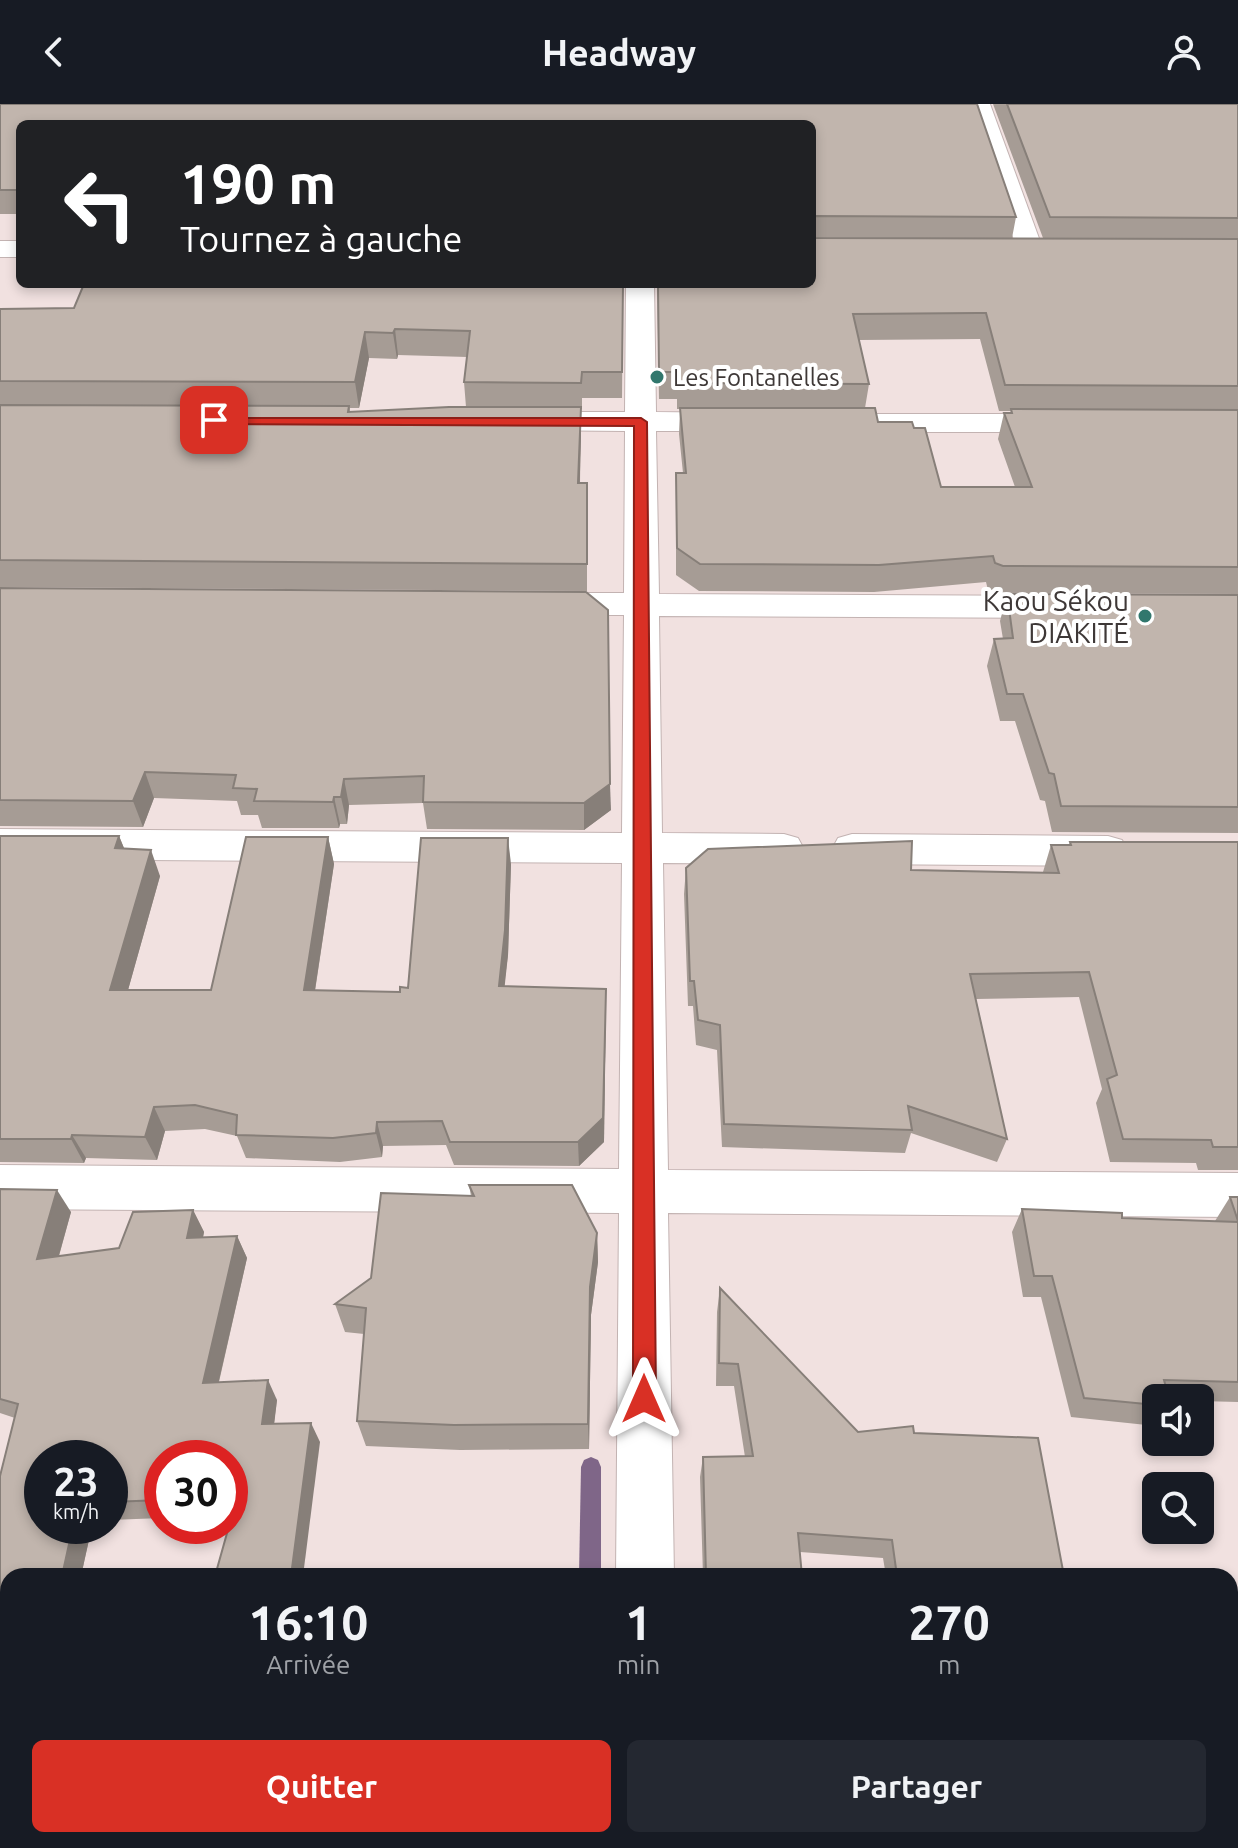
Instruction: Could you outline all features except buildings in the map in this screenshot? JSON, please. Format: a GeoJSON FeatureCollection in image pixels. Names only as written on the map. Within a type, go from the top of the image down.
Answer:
{"type":"FeatureCollection","features":[{"type":"Feature","properties":{"kind":"street"},"geometry":{"type":"LineString","coordinates":[[979,104],[1031,252]]}},
{"type":"Feature","properties":{"kind":"street"},"geometry":{"type":"LineString","coordinates":[[1000,252],[1063,252]]}},
{"type":"Feature","properties":{"kind":"street"},"geometry":{"type":"LineString","coordinates":[[640,288],[645,1568]]}},
{"type":"Feature","properties":{"kind":"street"},"geometry":{"type":"LineString","coordinates":[[484,421],[766,422]]}},
{"type":"Feature","properties":{"kind":"street"},"geometry":{"type":"LineString","coordinates":[[829,422],[1097,423]]}},
{"type":"Feature","properties":{"kind":"street"},"geometry":{"type":"LineString","coordinates":[[516,604],[1097,607]]}},
{"type":"Feature","properties":{"kind":"street"},"geometry":{"type":"LineString","coordinates":[[0,844],[1144,851]]}},
{"type":"Feature","properties":{"kind":"street"},"geometry":{"type":"LineString","coordinates":[[0,1187],[1238,1195]]}},
{"type":"Feature","properties":{"kind":"waterway"},"geometry":{"type":"LineString","coordinates":[[590,1568],[591,1467]]}},
{"type":"Feature","properties":{"kind":"place","name":"Les Fontanelles"},"geometry":{"type":"Point","coordinates":[657,377]}},
{"type":"Feature","properties":{"kind":"place","name":"Kaou Sékou DIAKITÉ"},"geometry":{"type":"Point","coordinates":[1145,616]}},
{"type":"Feature","properties":{"kind":"route"},"geometry":{"type":"LineString","coordinates":[[214,420],[641,422],[644,1399]]}}]}
